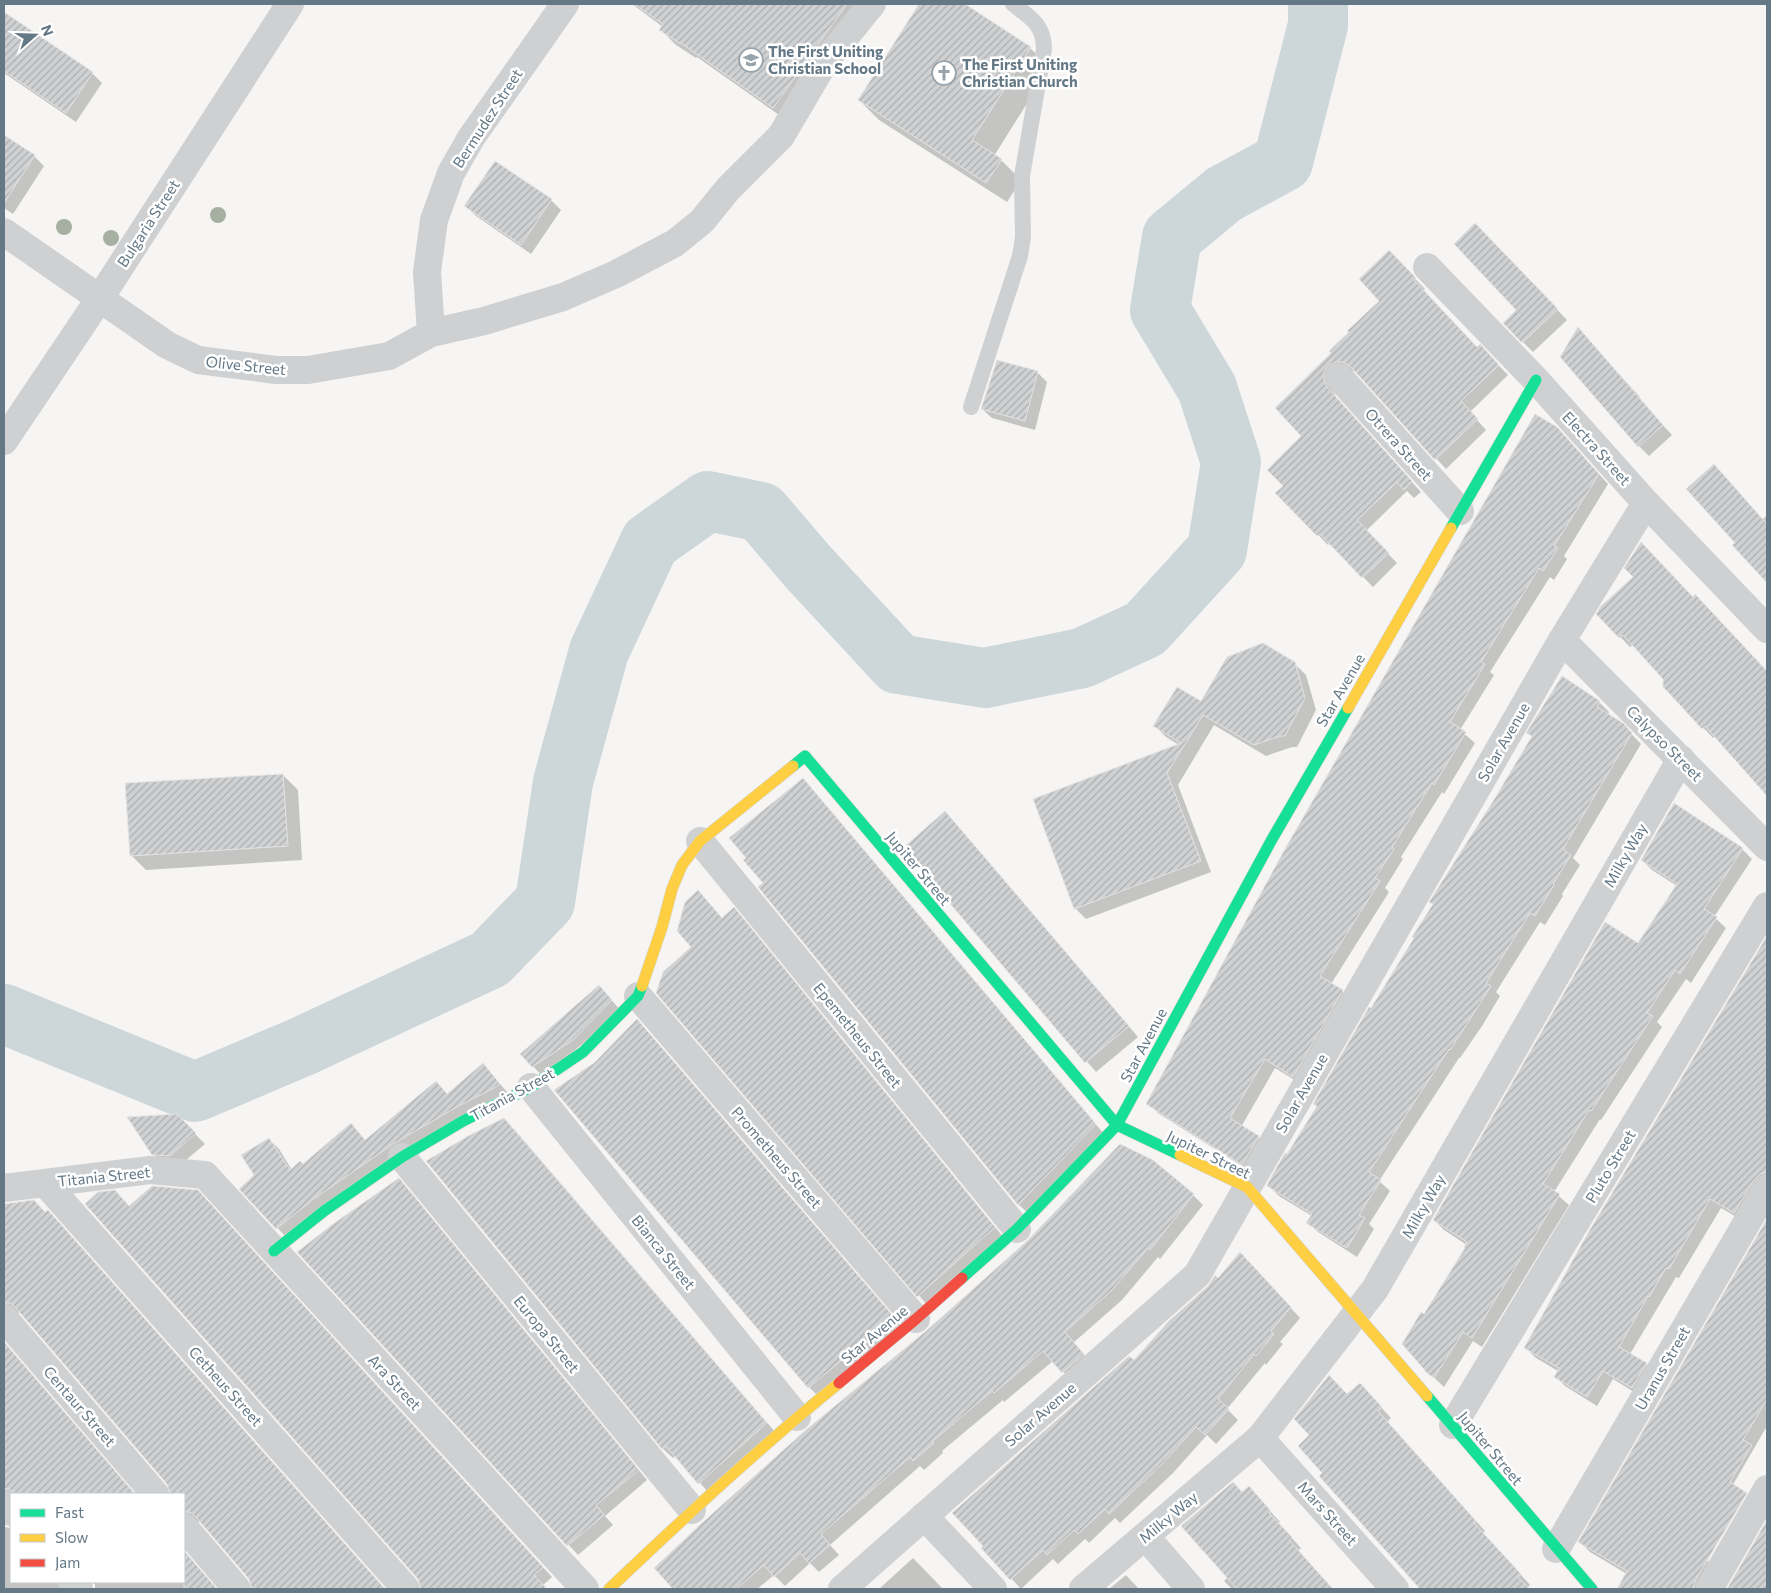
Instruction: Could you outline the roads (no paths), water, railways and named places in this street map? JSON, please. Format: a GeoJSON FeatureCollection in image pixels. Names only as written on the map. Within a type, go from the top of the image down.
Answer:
{"type":"FeatureCollection","features":[{"type":"Feature","properties":{"kind":"street","name":"Bulgaria Street"},"geometry":{"type":"LineString","coordinates":[[4,440],[100,298],[290,4]]}},
{"type":"Feature","properties":{"kind":"street","name":"Bermudez Street"},"geometry":{"type":"LineString","coordinates":[[431,333],[428,263],[434,220],[451,173],[471,138],[566,4]]}},
{"type":"Feature","properties":{"kind":"street","name":"Olive Street"},"geometry":{"type":"LineString","coordinates":[[4,232],[167,345],[198,360],[276,370],[308,370],[389,356],[431,333],[484,321],[564,297],[624,270],[675,243],[702,221],[728,189],[781,136],[824,63],[872,4]]}},
{"type":"Feature","properties":{"kind":"street","name":"Electra Street"},"geometry":{"type":"LineString","coordinates":[[1428,267],[1536,380],[1646,503],[1767,629]]}},
{"type":"Feature","properties":{"kind":"street","name":"Otrera Street"},"geometry":{"type":"LineString","coordinates":[[1339,377],[1460,511]]}},
{"type":"Feature","properties":{"kind":"street","name":"Star Avenue"},"geometry":{"type":"LineString","coordinates":[[609,1589],[692,1510],[797,1417],[916,1319],[1017,1229],[1117,1125],[1271,841],[1536,380]]}},
{"type":"Feature","properties":{"kind":"street","name":"Solar Avenue"},"geometry":{"type":"LineString","coordinates":[[842,1589],[1197,1275],[1562,640],[1646,503]]}},
{"type":"Feature","properties":{"kind":"street","name":"Calypso Street"},"geometry":{"type":"LineString","coordinates":[[1562,640],[1767,847]]}},
{"type":"Feature","properties":{"kind":"street","name":"Jupiter Street"},"geometry":{"type":"LineString","coordinates":[[805,756],[1117,1125],[1247,1187],[1592,1589]]}},
{"type":"Feature","properties":{"kind":"street","name":"Titania Street"},"geometry":{"type":"LineString","coordinates":[[274,1251],[324,1211],[402,1157],[463,1121],[531,1087],[583,1052],[638,996],[662,927],[672,889],[682,865],[700,841],[805,756]]}},
{"type":"Feature","properties":{"kind":"street","name":"Milky Way"},"geometry":{"type":"LineString","coordinates":[[1083,1589],[1260,1438],[1375,1289],[1681,759]]}},
{"type":"Feature","properties":{"kind":"street","name":"Epemetheus Street"},"geometry":{"type":"LineString","coordinates":[[700,841],[1017,1229]]}},
{"type":"Feature","properties":{"kind":"street","name":"Pluto Street"},"geometry":{"type":"LineString","coordinates":[[1453,1425],[1767,906]]}},
{"type":"Feature","properties":{"kind":"street","name":"Prometheus Street"},"geometry":{"type":"LineString","coordinates":[[638,996],[916,1319]]}},
{"type":"Feature","properties":{"kind":"street","name":"Bianca Street"},"geometry":{"type":"LineString","coordinates":[[531,1087],[797,1417]]}},
{"type":"Feature","properties":{"kind":"street","name":"Europa Street"},"geometry":{"type":"LineString","coordinates":[[402,1157],[692,1510]]}},
{"type":"Feature","properties":{"kind":"street","name":"Titania Street"},"geometry":{"type":"LineString","coordinates":[[4,1188],[150,1170],[205,1175]]}},
{"type":"Feature","properties":{"kind":"street","name":"Ara Street"},"geometry":{"type":"LineString","coordinates":[[205,1175],[585,1589]]}},
{"type":"Feature","properties":{"kind":"street","name":"Cetheus Street"},"geometry":{"type":"LineString","coordinates":[[45,1183],[406,1589]]}},
{"type":"Feature","properties":{"kind":"street","name":"Uranus Street"},"geometry":{"type":"LineString","coordinates":[[1556,1549],[1767,1188]]}},
{"type":"Feature","properties":{"kind":"street","name":"Centaur Street"},"geometry":{"type":"LineString","coordinates":[[4,1318],[155,1493]]}},
{"type":"Feature","properties":{"kind":"street","name":"Mars Street"},"geometry":{"type":"LineString","coordinates":[[1260,1438],[1395,1589]]}},
{"type":"Feature","properties":{"kind":"street"},"geometry":{"type":"LineString","coordinates":[[1709,1589],[1767,1489]]}},
{"type":"Feature","properties":{"kind":"street"},"geometry":{"type":"LineString","coordinates":[[924,1516],[993,1589]]}},
{"type":"Feature","properties":{"kind":"street"},"geometry":{"type":"LineString","coordinates":[[185,1528],[237,1589]]}},
{"type":"Feature","properties":{"kind":"street"},"geometry":{"type":"LineString","coordinates":[[1145,1536],[1191,1589]]}},
{"type":"Feature","properties":{"kind":"lane"},"geometry":{"type":"LineString","coordinates":[[972,407],[1020,256],[1023,237],[1022,176],[1044,49],[1041,30],[1031,18],[1013,4]]}},
{"type":"Feature","properties":{"kind":"waterway"},"geometry":{"type":"LineString","coordinates":[[4,1014],[195,1092],[301,1047],[490,959],[545,902],[563,782],[599,651],[650,542],[708,501],[761,512],[809,568],[898,664],[985,678],[1082,658],[1145,629],[1217,550],[1231,462],[1207,388],[1160,310],[1172,237],[1224,194],[1283,162],[1318,25],[1318,4]]}},
{"type":"Feature","properties":{"kind":"place","name":"The First Uniting Christian School"},"geometry":{"type":"Point","coordinates":[751,60]}},
{"type":"Feature","properties":{"kind":"place","name":"The First Uniting Christian Church"},"geometry":{"type":"Point","coordinates":[944,73]}}]}
